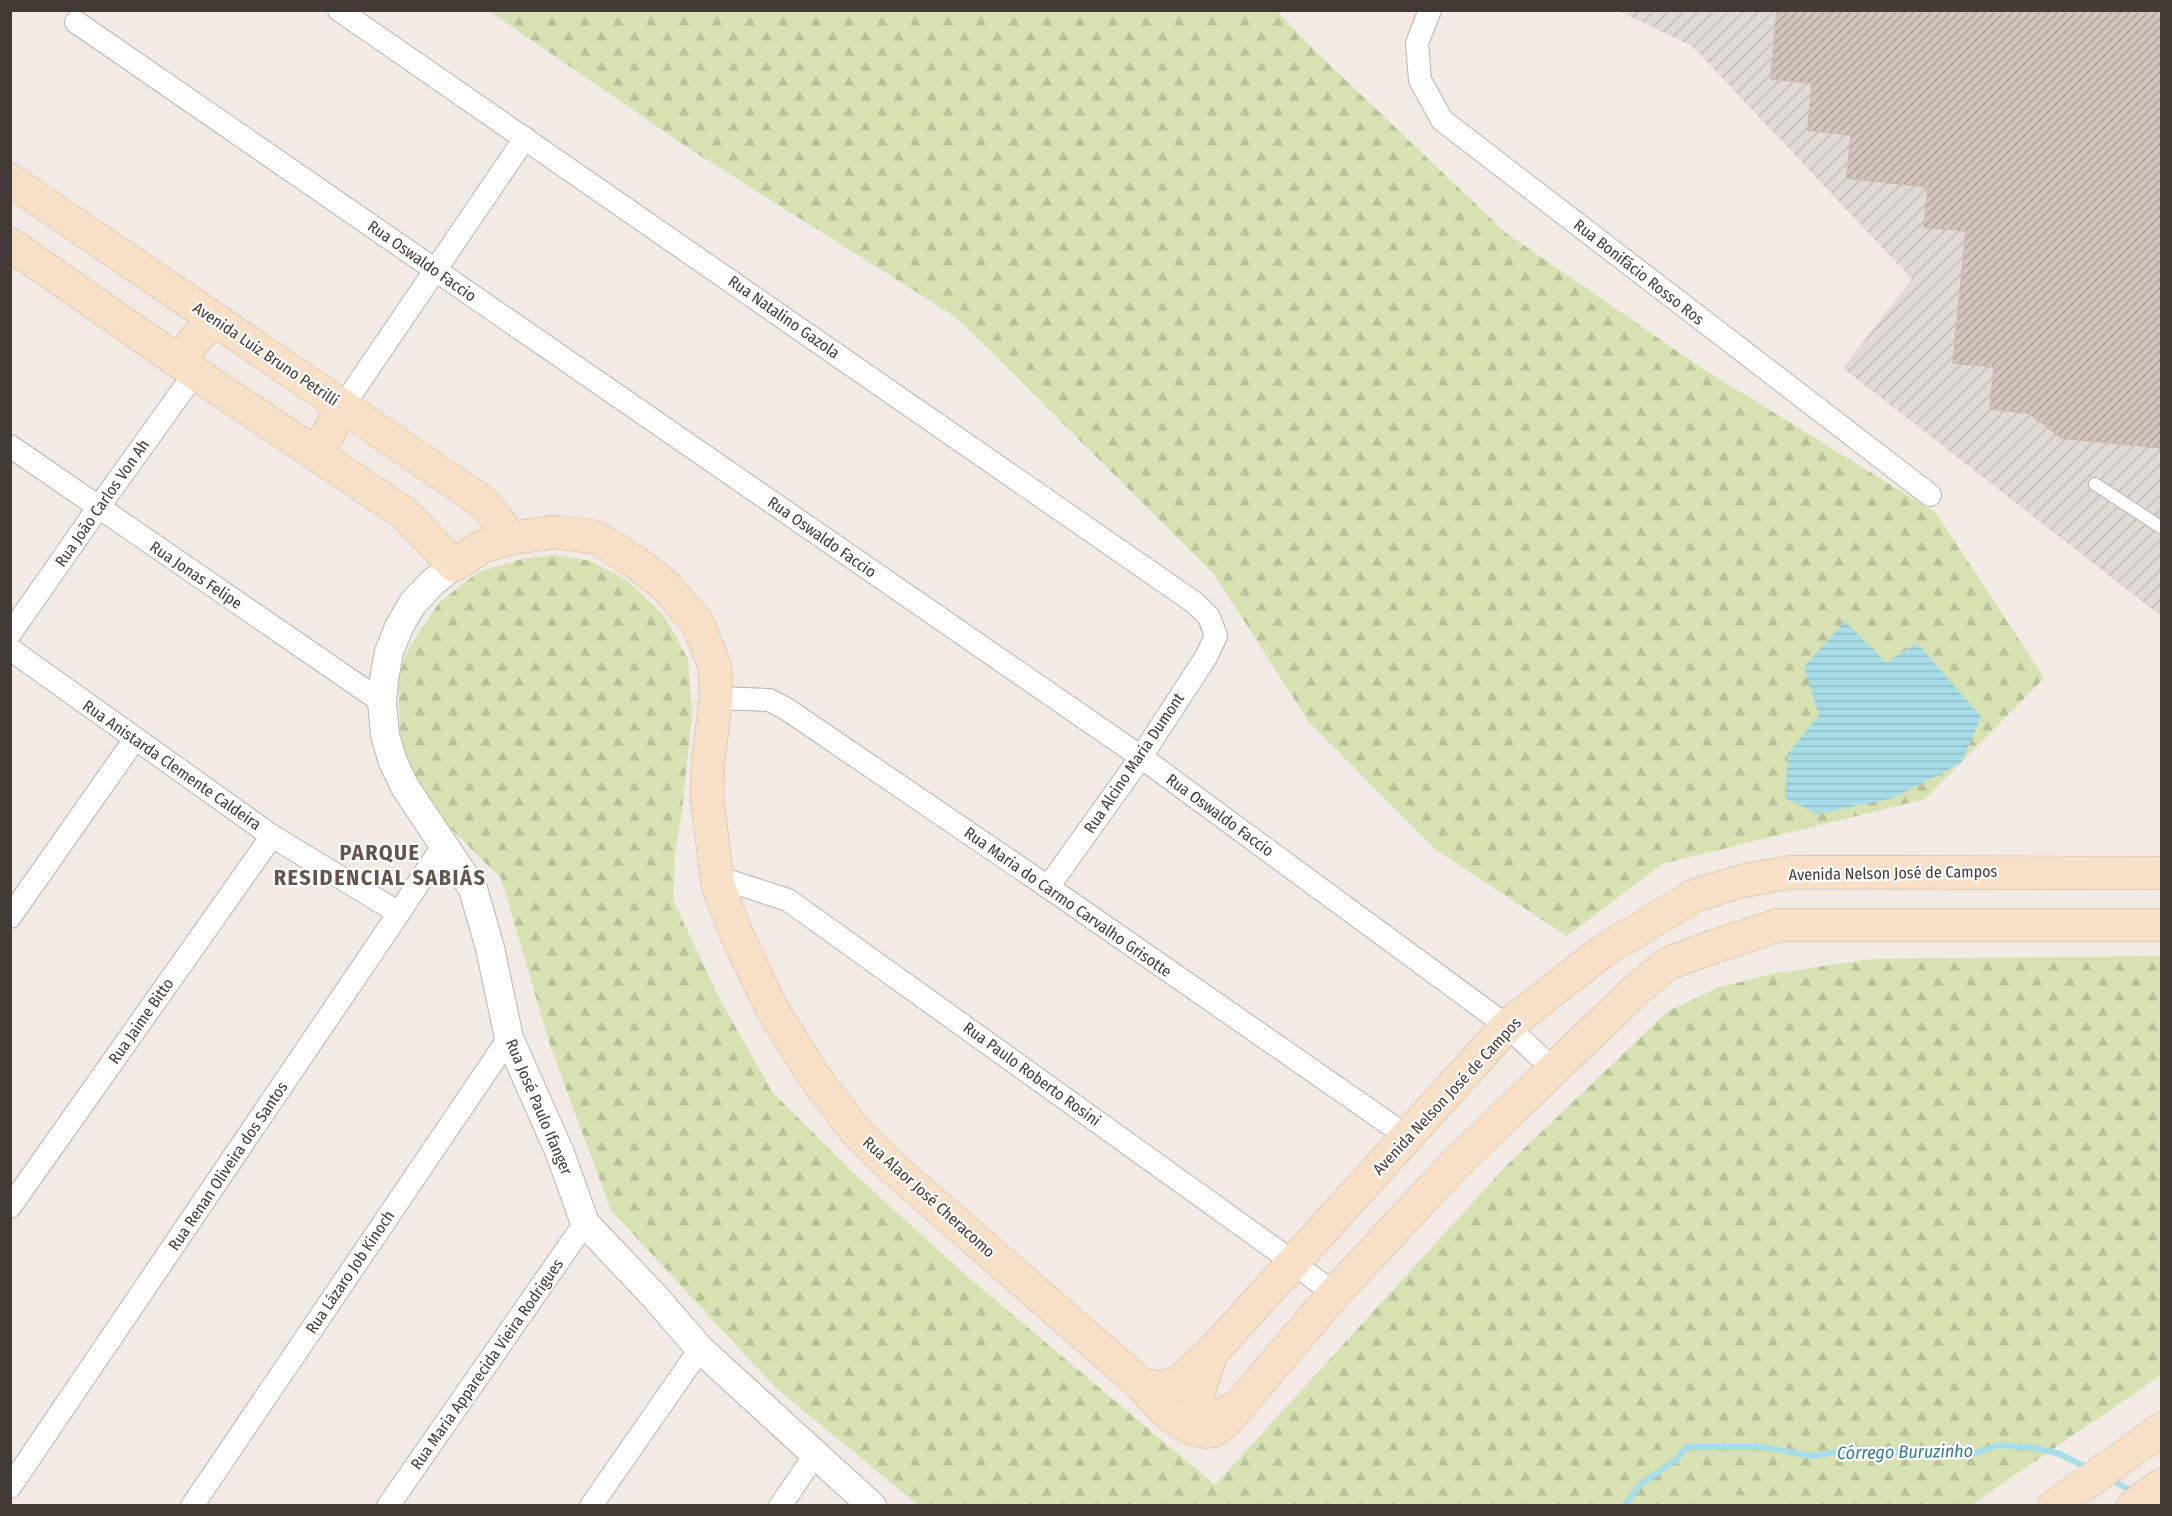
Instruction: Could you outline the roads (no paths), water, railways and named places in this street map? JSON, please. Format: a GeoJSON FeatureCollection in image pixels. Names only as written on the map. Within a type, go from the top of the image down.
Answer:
{"type":"FeatureCollection","features":[{"type":"Feature","properties":{"kind":"main road","name":"Avenida Luiz Bruno Petrilli"},"geometry":{"type":"LineString","coordinates":[[10,180],[485,504],[511,538]]}},
{"type":"Feature","properties":{"kind":"main road"},"geometry":{"type":"LineString","coordinates":[[10,244],[188,368],[404,513],[454,565]]}},
{"type":"Feature","properties":{"kind":"main road"},"geometry":{"type":"LineString","coordinates":[[188,368],[193,341],[217,321]]}},
{"type":"Feature","properties":{"kind":"main road"},"geometry":{"type":"LineString","coordinates":[[314,453],[327,436],[343,406]]}},
{"type":"Feature","properties":{"kind":"main road","name":"Rua Alaor José Cheracomo"},"geometry":{"type":"LineString","coordinates":[[454,565],[481,547],[511,538],[555,532],[596,537],[666,586],[698,624],[716,666],[716,698],[708,763],[707,798],[718,886],[736,933],[772,1009],[813,1075],[855,1130],[893,1168],[1142,1385],[1159,1406],[1182,1424],[1199,1431],[1213,1431],[1226,1421],[1241,1404]]}},
{"type":"Feature","properties":{"kind":"main road","name":"Avenida Nelson José de Campos"},"geometry":{"type":"LineString","coordinates":[[1142,1385],[1162,1389],[1178,1383],[1212,1352],[1507,1026],[1603,951],[1696,895],[1742,881],[1792,873],[1846,871],[2162,873]]}},
{"type":"Feature","properties":{"kind":"main road"},"geometry":{"type":"LineString","coordinates":[[1212,1352],[1196,1403],[1212,1417],[1241,1404],[1334,1294],[1456,1163],[1636,990],[1667,964],[1714,945],[1779,925],[2162,925]]}},
{"type":"Feature","properties":{"kind":"main road"},"geometry":{"type":"LineString","coordinates":[[2057,1503],[2156,1433]]}},
{"type":"Feature","properties":{"kind":"main road"},"geometry":{"type":"LineString","coordinates":[[2133,1506],[2162,1485]]}},
{"type":"Feature","properties":{"kind":"street","name":"Rua Natalino Gazola"},"geometry":{"type":"LineString","coordinates":[[339,10],[1195,603],[1209,617],[1216,636]]}},
{"type":"Feature","properties":{"kind":"street","name":"Rua Bonifácio Rosso Ros"},"geometry":{"type":"LineString","coordinates":[[1430,10],[1417,43],[1419,71],[1420,80],[1442,120],[1930,495]]}},
{"type":"Feature","properties":{"kind":"street","name":"Rua Oswaldo Faccio"},"geometry":{"type":"LineString","coordinates":[[76,22],[1141,757],[1507,1026],[1554,1070]]}},
{"type":"Feature","properties":{"kind":"street"},"geometry":{"type":"LineString","coordinates":[[343,406],[525,138]]}},
{"type":"Feature","properties":{"kind":"street","name":"Rua João Carlos Von Ah"},"geometry":{"type":"LineString","coordinates":[[10,634],[98,508],[188,368]]}},
{"type":"Feature","properties":{"kind":"street","name":"Rua Jonas Felipe"},"geometry":{"type":"LineString","coordinates":[[10,446],[382,702]]}},
{"type":"Feature","properties":{"kind":"street","name":"Rua José Paulo Ifanger"},"geometry":{"type":"LineString","coordinates":[[454,565],[413,603],[399,627],[389,652],[384,680],[382,702],[386,735],[393,762],[405,787],[472,889],[490,948],[509,1038],[560,1153],[585,1223],[655,1297],[700,1349],[872,1506]]}},
{"type":"Feature","properties":{"kind":"street","name":"Rua Alcino Maria Dumont"},"geometry":{"type":"LineString","coordinates":[[1048,888],[1141,757],[1206,657],[1216,636]]}},
{"type":"Feature","properties":{"kind":"street","name":"Rua Anistarda Clemente Caldeira"},"geometry":{"type":"LineString","coordinates":[[10,649],[272,836],[399,913]]}},
{"type":"Feature","properties":{"kind":"street","name":"Rua Maria do Carmo Carvalho Grisotte"},"geometry":{"type":"LineString","coordinates":[[716,698],[769,700],[784,708],[1408,1137]]}},
{"type":"Feature","properties":{"kind":"street"},"geometry":{"type":"LineString","coordinates":[[10,917],[135,739]]}},
{"type":"Feature","properties":{"kind":"street","name":"Rua Jaime Bitto"},"geometry":{"type":"LineString","coordinates":[[10,1207],[272,836]]}},
{"type":"Feature","properties":{"kind":"street","name":"Rua Renan Oliveira dos Santos"},"geometry":{"type":"LineString","coordinates":[[10,1487],[444,844]]}},
{"type":"Feature","properties":{"kind":"street","name":"Rua Paulo Roberto Rosini"},"geometry":{"type":"LineString","coordinates":[[717,877],[788,900],[1293,1262],[1334,1294]]}},
{"type":"Feature","properties":{"kind":"street","name":"Rua Lázaro Job Kinoch"},"geometry":{"type":"LineString","coordinates":[[192,1506],[509,1038]]}},
{"type":"Feature","properties":{"kind":"street","name":"Rua Maria Apparecida Vieira Rodrigues"},"geometry":{"type":"LineString","coordinates":[[388,1506],[585,1223]]}},
{"type":"Feature","properties":{"kind":"street"},"geometry":{"type":"LineString","coordinates":[[591,1506],[700,1349]]}},
{"type":"Feature","properties":{"kind":"street"},"geometry":{"type":"LineString","coordinates":[[780,1506],[815,1455]]}},
{"type":"Feature","properties":{"kind":"lane"},"geometry":{"type":"LineString","coordinates":[[2095,484],[2162,528]]}},
{"type":"Feature","properties":{"kind":"water"},"geometry":{"type":"Polygon","coordinates":[[[1845,621],[1886,663],[1917,643],[1981,717],[1961,763],[1893,798],[1817,814],[1785,798],[1788,754],[1819,715],[1804,667],[1845,621]]]}},
{"type":"Feature","properties":{"kind":"waterway","name":"Córrego Buruzinho"},"geometry":{"type":"LineString","coordinates":[[1624,1506],[1641,1484],[1677,1459],[1686,1447],[1762,1447],[1812,1456],[1855,1449],[1970,1455],[1998,1445],[2035,1448],[2060,1454],[2087,1468]]}},
{"type":"Feature","properties":{"kind":"waterway","name":"Córrego Buruzinho"},"geometry":{"type":"LineString","coordinates":[[2110,1479],[2135,1493]]}},
{"type":"Feature","properties":{"kind":"district","name":"PARQUE RESIDENCIAL SABIÁS"},"geometry":{"type":"Point","coordinates":[380,864]}}]}
